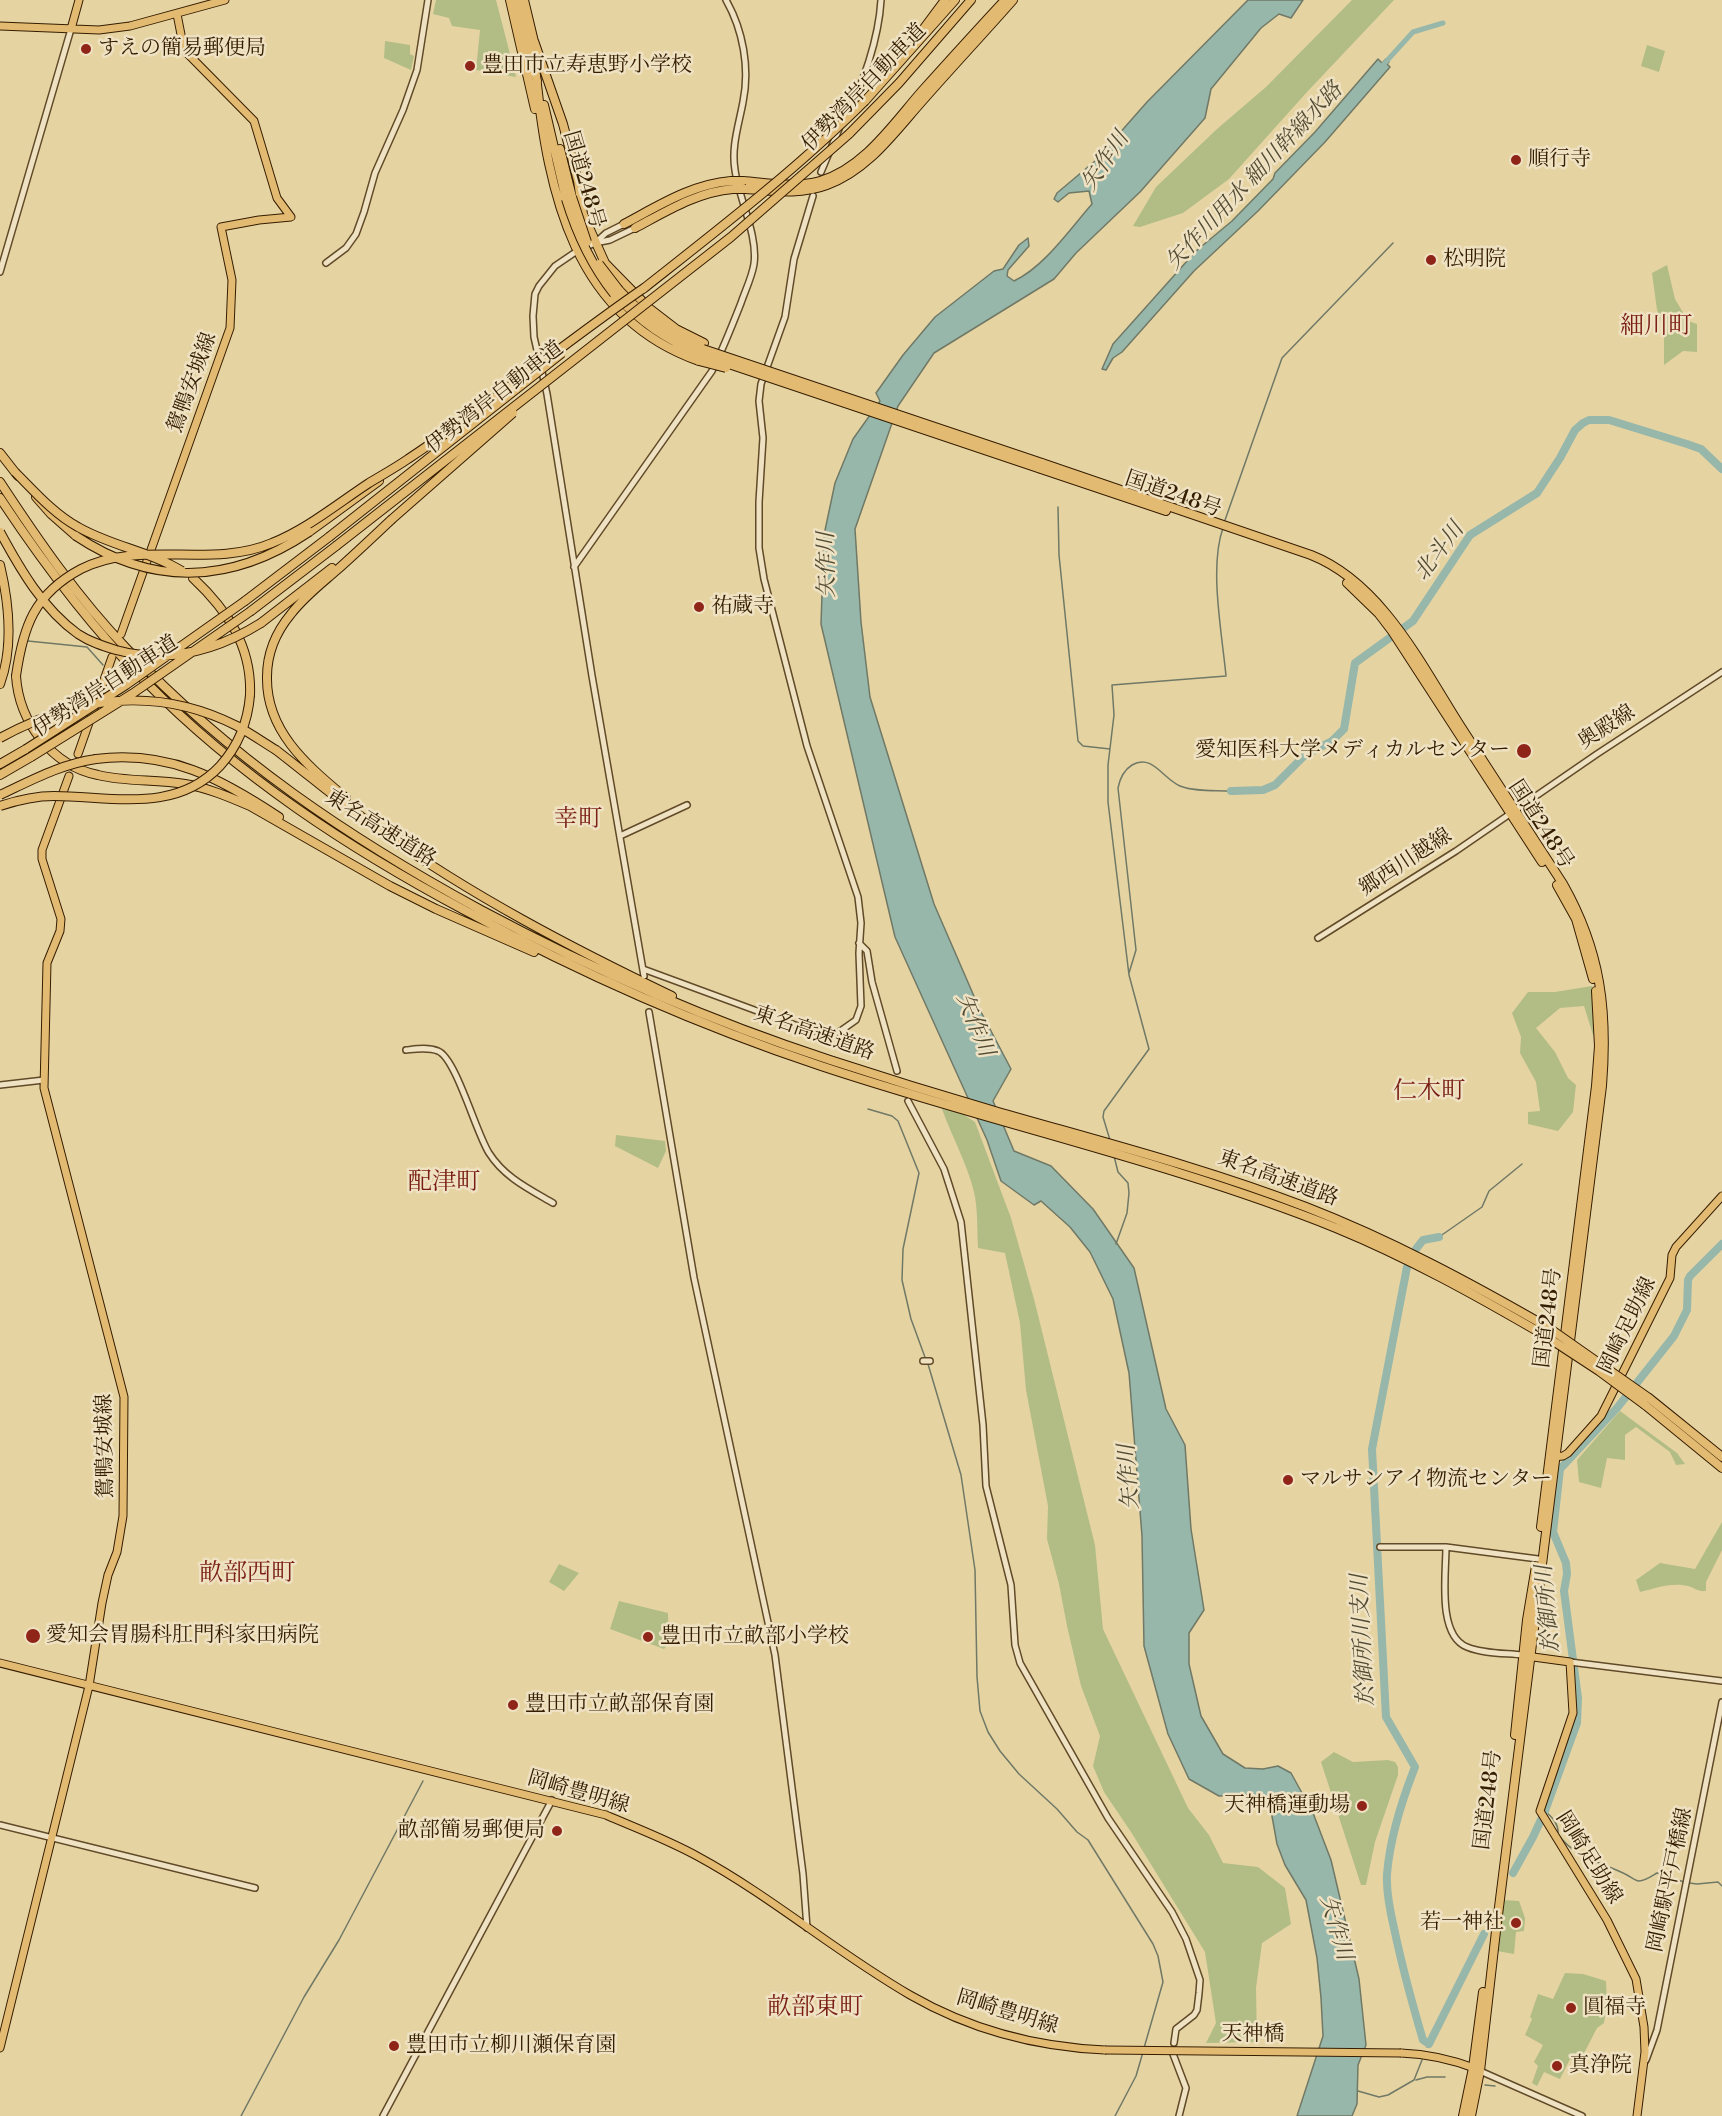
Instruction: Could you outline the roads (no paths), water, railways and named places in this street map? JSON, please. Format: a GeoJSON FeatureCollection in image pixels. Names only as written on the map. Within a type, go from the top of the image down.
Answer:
{"type":"FeatureCollection","features":[{"type":"Feature","properties":{"kind":"highway"},"geometry":{"type":"LineString","coordinates":[[510,0],[531,92],[543,93]]}},
{"type":"Feature","properties":{"kind":"highway","name":"国道248号"},"geometry":{"type":"LineString","coordinates":[[516,0],[543,93],[576,230],[588,256],[639,319],[669,339],[758,374],[910,427],[1041,466]]}},
{"type":"Feature","properties":{"kind":"highway"},"geometry":{"type":"LineString","coordinates":[[524,0],[543,93],[543,148],[556,196],[577,251],[608,299],[632,323],[660,344],[702,352]]}},
{"type":"Feature","properties":{"kind":"highway"},"geometry":{"type":"LineString","coordinates":[[885,81],[945,0]]}},
{"type":"Feature","properties":{"kind":"highway","name":"伊勢湾岸自動車道"},"geometry":{"type":"LineString","coordinates":[[0,764],[126,685],[244,601],[329,537],[771,187],[836,130],[885,81],[955,0]]}},
{"type":"Feature","properties":{"kind":"highway","name":"伊勢湾岸自動車道"},"geometry":{"type":"LineString","coordinates":[[0,775],[132,694],[251,611],[765,210],[849,134],[922,58],[971,0]]}},
{"type":"Feature","properties":{"kind":"highway"},"geometry":{"type":"LineString","coordinates":[[922,58],[977,0]]}},
{"type":"Feature","properties":{"kind":"highway"},"geometry":{"type":"LineString","coordinates":[[624,224],[691,190],[711,183],[809,184],[834,175],[850,166],[875,143],[1005,0]]}},
{"type":"Feature","properties":{"kind":"highway"},"geometry":{"type":"LineString","coordinates":[[745,185],[788,192],[809,190],[837,181],[854,171],[880,148],[1013,0]]}},
{"type":"Feature","properties":{"kind":"highway"},"geometry":{"type":"LineString","coordinates":[[543,93],[563,124],[578,182],[583,214],[605,263],[650,309],[702,352]]}},
{"type":"Feature","properties":{"kind":"highway"},"geometry":{"type":"LineString","coordinates":[[635,228],[693,198],[732,185]]}},
{"type":"Feature","properties":{"kind":"highway"},"geometry":{"type":"LineString","coordinates":[[0,453],[40,502],[64,526],[104,554],[153,570],[188,573],[242,565],[282,549],[309,532],[604,315],[647,286]]}},
{"type":"Feature","properties":{"kind":"highway","name":"国道248号"},"geometry":{"type":"LineString","coordinates":[[702,352],[735,355],[738,360],[1315,562],[1354,589],[1397,633],[1513,812],[1576,919],[1596,989],[1599,1046],[1553,1457],[1527,1656]]}},
{"type":"Feature","properties":{"kind":"highway"},"geometry":{"type":"LineString","coordinates":[[0,532],[39,594],[63,621],[94,643],[125,652],[159,656],[181,655],[208,649],[243,634],[293,599],[391,520],[552,376]]}},
{"type":"Feature","properties":{"kind":"highway"},"geometry":{"type":"LineString","coordinates":[[408,459],[304,527],[261,547],[214,555],[159,554],[120,557],[95,563],[82,569],[57,585],[35,609],[21,644],[16,676],[19,700],[31,727],[52,751],[77,769],[98,776],[169,782],[212,791],[250,806],[436,909],[620,988]]}},
{"type":"Feature","properties":{"kind":"highway"},"geometry":{"type":"LineString","coordinates":[[0,806],[33,798],[55,796],[106,800],[153,799],[187,789],[203,781],[225,760],[240,735],[250,695],[247,664],[236,628],[219,604],[193,578],[156,557],[79,528],[42,500],[15,472]]}},
{"type":"Feature","properties":{"kind":"highway","name":"東名高速道路"},"geometry":{"type":"LineString","coordinates":[[0,482],[82,596],[123,645],[215,734],[254,766],[367,849]]}},
{"type":"Feature","properties":{"kind":"highway","name":"東名高速道路"},"geometry":{"type":"LineString","coordinates":[[0,498],[56,578],[85,614],[146,682],[209,740],[294,806],[504,932],[620,988],[680,1014],[785,1054],[933,1101],[1183,1169]]}},
{"type":"Feature","properties":{"kind":"highway"},"geometry":{"type":"LineString","coordinates":[[391,520],[291,614],[272,647],[267,684],[272,714],[296,752],[412,852]]}},
{"type":"Feature","properties":{"kind":"highway"},"geometry":{"type":"LineString","coordinates":[[0,565],[9,624],[7,653],[0,684]]}},
{"type":"Feature","properties":{"kind":"highway"},"geometry":{"type":"LineString","coordinates":[[0,738],[57,711],[102,701],[147,701],[193,709],[236,726],[276,750],[373,825],[457,881],[589,956],[746,1030]]}},
{"type":"Feature","properties":{"kind":"highway"},"geometry":{"type":"LineString","coordinates":[[0,795],[65,765],[96,759],[142,757],[169,762],[203,773],[245,794],[342,859]]}},
{"type":"Feature","properties":{"kind":"highway","name":"東名高速道路"},"geometry":{"type":"LineString","coordinates":[[444,894],[623,980],[746,1030],[827,1059],[1306,1207],[1427,1266],[1484,1300],[1547,1332],[1722,1457]]}},
{"type":"Feature","properties":{"kind":"highway","name":"東名高速道路"},"geometry":{"type":"LineString","coordinates":[[1647,1402],[1722,1468]]}},
{"type":"Feature","properties":{"kind":"highway","name":"国道248号"},"geometry":{"type":"LineString","coordinates":[[1471,2116],[1489,1989],[1538,1559],[1553,1457]]}},
{"type":"Feature","properties":{"kind":"highway","name":"国道248号"},"geometry":{"type":"LineString","coordinates":[[1463,2116],[1477,2069]]}},
{"type":"Feature","properties":{"kind":"main road"},"geometry":{"type":"LineString","coordinates":[[71,30],[79,0]]}},
{"type":"Feature","properties":{"kind":"main road"},"geometry":{"type":"LineString","coordinates":[[0,26],[99,30],[130,26],[225,0]]}},
{"type":"Feature","properties":{"kind":"main road","name":"鴛鴨安城線"},"geometry":{"type":"LineString","coordinates":[[121,634],[230,328],[232,280],[221,227],[291,217],[277,198],[254,121],[184,50],[177,14]]}},
{"type":"Feature","properties":{"kind":"main road"},"geometry":{"type":"LineString","coordinates":[[78,753],[112,657]]}},
{"type":"Feature","properties":{"kind":"main road","name":"鴛鴨安城線"},"geometry":{"type":"LineString","coordinates":[[0,2048],[89,1686],[102,1603],[118,1546],[123,1516],[124,1397],[59,1149],[44,1080],[47,963],[60,931],[61,919],[42,859],[42,850],[69,776]]}},
{"type":"Feature","properties":{"kind":"main road","name":"岡崎足助線"},"geometry":{"type":"LineString","coordinates":[[1553,1457],[1568,1453],[1601,1416],[1670,1278],[1672,1255],[1676,1247],[1722,1196]]}},
{"type":"Feature","properties":{"kind":"main road"},"geometry":{"type":"LineString","coordinates":[[1527,1656],[1570,1662]]}},
{"type":"Feature","properties":{"kind":"main road","name":"岡崎足助線"},"geometry":{"type":"LineString","coordinates":[[1570,1662],[1573,1713],[1540,1811],[1607,1920],[1636,1979],[1644,2026],[1644,2064],[1637,2116]]}},
{"type":"Feature","properties":{"kind":"main road","name":"岡崎豊明線"},"geometry":{"type":"LineString","coordinates":[[0,1663],[606,1815],[698,1856],[910,1995],[951,2015],[982,2028],[1039,2043],[1105,2050]]}},
{"type":"Feature","properties":{"kind":"main road","name":"天神橋"},"geometry":{"type":"LineString","coordinates":[[1105,2050],[1401,2053],[1437,2056],[1477,2069]]}},
{"type":"Feature","properties":{"kind":"street"},"geometry":{"type":"LineString","coordinates":[[326,263],[346,248],[356,234],[375,173],[399,120],[417,70],[428,0]]}},
{"type":"Feature","properties":{"kind":"street"},"geometry":{"type":"LineString","coordinates":[[574,567],[712,370],[724,347],[751,277],[754,264],[753,244],[735,169],[736,135],[744,100],[746,71],[742,40],[726,0]]}},
{"type":"Feature","properties":{"kind":"street"},"geometry":{"type":"LineString","coordinates":[[820,172],[864,74],[876,33],[882,0]]}},
{"type":"Feature","properties":{"kind":"street"},"geometry":{"type":"LineString","coordinates":[[0,272],[71,30]]}},
{"type":"Feature","properties":{"kind":"street"},"geometry":{"type":"LineString","coordinates":[[643,969],[806,1029],[829,1033],[839,1032],[856,1020],[861,1006],[859,943],[861,923],[858,897],[807,747],[764,579],[759,548],[763,438],[759,401],[761,384],[785,317],[794,259],[813,196]]}},
{"type":"Feature","properties":{"kind":"street"},"geometry":{"type":"LineString","coordinates":[[595,243],[606,233],[624,224]]}},
{"type":"Feature","properties":{"kind":"street"},"geometry":{"type":"LineString","coordinates":[[635,228],[610,240],[595,243],[577,251],[555,266],[545,276],[535,294],[533,316],[534,337],[546,394],[644,976]]}},
{"type":"Feature","properties":{"kind":"street","name":"奥殿線"},"geometry":{"type":"LineString","coordinates":[[1513,812],[1722,672]]}},
{"type":"Feature","properties":{"kind":"street"},"geometry":{"type":"LineString","coordinates":[[620,836],[687,805]]}},
{"type":"Feature","properties":{"kind":"street","name":"郷西川越線"},"geometry":{"type":"LineString","coordinates":[[1318,938],[1513,812]]}},
{"type":"Feature","properties":{"kind":"street"},"geometry":{"type":"LineString","coordinates":[[859,943],[867,951],[872,982],[897,1071]]}},
{"type":"Feature","properties":{"kind":"street"},"geometry":{"type":"LineString","coordinates":[[649,1012],[694,1278],[775,1655],[803,1875],[807,1928]]}},
{"type":"Feature","properties":{"kind":"street"},"geometry":{"type":"LineString","coordinates":[[406,1050],[428,1049],[444,1054],[488,1152],[498,1166],[512,1179],[553,1203]]}},
{"type":"Feature","properties":{"kind":"street"},"geometry":{"type":"LineString","coordinates":[[0,1085],[44,1080]]}},
{"type":"Feature","properties":{"kind":"street"},"geometry":{"type":"LineString","coordinates":[[908,1101],[944,1169],[961,1222],[983,1425],[986,1486],[1011,1585],[1015,1645],[1020,1663],[1108,1818],[1172,1912],[1186,1939],[1200,1980],[1199,1993],[1197,2010],[1176,2029],[1174,2043]]}},
{"type":"Feature","properties":{"kind":"street"},"geometry":{"type":"LineString","coordinates":[[923,1360],[930,1360]]}},
{"type":"Feature","properties":{"kind":"street"},"geometry":{"type":"LineString","coordinates":[[1380,1547],[1446,1547],[1538,1559]]}},
{"type":"Feature","properties":{"kind":"street"},"geometry":{"type":"LineString","coordinates":[[1446,1547],[1446,1618],[1453,1637],[1458,1643],[1475,1650],[1527,1656]]}},
{"type":"Feature","properties":{"kind":"street"},"geometry":{"type":"LineString","coordinates":[[1570,1662],[1722,1681]]}},
{"type":"Feature","properties":{"kind":"street","name":"岡崎駅平戸橋線"},"geometry":{"type":"LineString","coordinates":[[1644,2064],[1657,2030],[1722,1701]]}},
{"type":"Feature","properties":{"kind":"street"},"geometry":{"type":"LineString","coordinates":[[1713,1751],[1722,1753]]}},
{"type":"Feature","properties":{"kind":"street"},"geometry":{"type":"LineString","coordinates":[[383,2116],[552,1800]]}},
{"type":"Feature","properties":{"kind":"street"},"geometry":{"type":"LineString","coordinates":[[0,1825],[255,1888]]}},
{"type":"Feature","properties":{"kind":"street"},"geometry":{"type":"LineString","coordinates":[[1173,2054],[1186,2088],[1179,2116]]}},
{"type":"Feature","properties":{"kind":"street"},"geometry":{"type":"LineString","coordinates":[[1477,2069],[1582,2116]]}},
{"type":"Feature","properties":{"kind":"water","name":"矢作川"},"geometry":{"type":"Polygon","coordinates":[[[1248,0],[1303,0],[1291,18],[1279,14],[1261,28],[1211,89],[1205,118],[1140,192],[1076,253],[1054,279],[934,353],[898,406],[855,529],[861,622],[870,697],[934,904],[980,1010],[1011,1069],[993,1101],[1014,1151],[1051,1166],[1093,1209],[1134,1268],[1166,1409],[1185,1445],[1191,1529],[1204,1610],[1189,1633],[1189,1664],[1201,1716],[1223,1754],[1245,1768],[1263,1769],[1278,1766],[1291,1773],[1313,1813],[1331,1860],[1359,1979],[1366,2045],[1358,2065],[1357,2104],[1352,2116],[1297,2116],[1323,2036],[1317,1958],[1306,1900],[1285,1865],[1277,1844],[1270,1805],[1253,1794],[1219,1796],[1189,1779],[1168,1734],[1144,1646],[1142,1536],[1129,1373],[1113,1299],[1090,1252],[1070,1227],[1041,1201],[1034,1205],[1001,1181],[987,1140],[895,937],[821,624],[824,535],[835,483],[853,439],[880,401],[876,393],[903,355],[935,317],[994,271],[1003,269],[1019,245],[1028,238],[1029,246],[1008,270],[1007,276],[1014,281],[1036,267],[1056,247],[1092,204],[1089,191],[1069,193],[1058,202],[1054,199],[1057,193],[1095,161],[1147,102],[1248,0]]]}},
{"type":"Feature","properties":{"kind":"water","name":"矢作川用水 細川幹線水路"},"geometry":{"type":"Polygon","coordinates":[[[1378,59],[1382,63],[1386,59],[1390,67],[1325,142],[1258,211],[1194,271],[1122,352],[1113,358],[1106,370],[1102,369],[1113,344],[1196,251],[1232,221],[1273,179],[1275,173],[1315,132],[1378,59]]]}},
{"type":"Feature","properties":{"kind":"waterway","name":"矢作川用水 細川幹線水路"},"geometry":{"type":"LineString","coordinates":[[1383,65],[1413,32],[1443,23]]}},
{"type":"Feature","properties":{"kind":"waterway"},"geometry":{"type":"LineString","coordinates":[[1224,523],[1282,358],[1393,243]]}},
{"type":"Feature","properties":{"kind":"waterway","name":"北斗川"},"geometry":{"type":"LineString","coordinates":[[1231,791],[1263,790],[1275,785],[1305,755],[1332,741],[1344,729],[1355,663],[1413,621],[1470,535],[1537,493],[1575,430],[1583,423],[1589,420],[1609,420],[1687,444],[1701,449],[1722,469]]}},
{"type":"Feature","properties":{"kind":"waterway"},"geometry":{"type":"LineString","coordinates":[[1058,507],[1059,555],[1078,741],[1083,746],[1110,749]]}},
{"type":"Feature","properties":{"kind":"waterway"},"geometry":{"type":"LineString","coordinates":[[1110,1140],[1103,1117],[1104,1111],[1149,1049],[1129,975],[1108,802],[1108,765],[1114,715],[1112,685],[1226,676],[1217,581],[1219,544],[1223,528]]}},
{"type":"Feature","properties":{"kind":"waterway"},"geometry":{"type":"LineString","coordinates":[[28,641],[87,647],[103,665]]}},
{"type":"Feature","properties":{"kind":"waterway"},"geometry":{"type":"LineString","coordinates":[[1129,973],[1136,950],[1118,788],[1123,775],[1132,765],[1146,762],[1180,786],[1199,790],[1231,791]]}},
{"type":"Feature","properties":{"kind":"waterway"},"geometry":{"type":"LineString","coordinates":[[868,1109],[892,1116],[898,1121],[919,1173],[903,1249],[902,1280],[911,1319],[926,1360]]}},
{"type":"Feature","properties":{"kind":"waterway"},"geometry":{"type":"LineString","coordinates":[[1114,1156],[1118,1172],[1128,1183],[1129,1193],[1127,1213],[1116,1244]]}},
{"type":"Feature","properties":{"kind":"waterway"},"geometry":{"type":"LineString","coordinates":[[1439,1237],[1482,1207],[1489,1191],[1522,1164]]}},
{"type":"Feature","properties":{"kind":"waterway","name":"於御所川支川"},"geometry":{"type":"LineString","coordinates":[[1439,1237],[1423,1240],[1407,1267],[1372,1449],[1386,1717],[1415,1767],[1401,1806],[1391,1847],[1387,1874],[1388,1895],[1411,1998],[1423,2040],[1429,2044],[1484,1934]]}},
{"type":"Feature","properties":{"kind":"waterway","name":"於御所川"},"geometry":{"type":"LineString","coordinates":[[1513,1873],[1545,1811],[1577,1723],[1578,1698],[1564,1591],[1566,1563],[1553,1532],[1560,1469],[1617,1408],[1674,1336],[1687,1310],[1690,1276],[1722,1244]]}},
{"type":"Feature","properties":{"kind":"waterway"},"geometry":{"type":"LineString","coordinates":[[928,1364],[961,1475],[975,1570],[980,1711],[988,1732],[1019,1774],[1057,1809],[1077,1832],[1088,1840],[1153,1944],[1163,1982],[1144,2048]]}},
{"type":"Feature","properties":{"kind":"waterway"},"geometry":{"type":"LineString","coordinates":[[241,2116],[304,1997],[339,1940],[423,1781]]}},
{"type":"Feature","properties":{"kind":"waterway"},"geometry":{"type":"LineString","coordinates":[[1545,1811],[1554,1821],[1558,1834],[1581,1855],[1638,1881],[1657,1873],[1684,1882]]}},
{"type":"Feature","properties":{"kind":"waterway"},"geometry":{"type":"LineString","coordinates":[[1689,1883],[1718,1882],[1722,1886]]}},
{"type":"Feature","properties":{"kind":"waterway"},"geometry":{"type":"LineString","coordinates":[[1115,2116],[1136,2076],[1143,2052]]}},
{"type":"Feature","properties":{"kind":"waterway"},"geometry":{"type":"LineString","coordinates":[[1358,2091],[1379,2097],[1388,2095],[1414,2080],[1422,2060]]}},
{"type":"Feature","properties":{"kind":"waterway"},"geometry":{"type":"LineString","coordinates":[[1416,2080],[1427,2077],[1445,2077]]}},
{"type":"Feature","properties":{"kind":"waterway"},"geometry":{"type":"LineString","coordinates":[[1485,2085],[1495,2086]]}},
{"type":"Feature","properties":{"kind":"place","name":"すえの簡易郵便局"},"geometry":{"type":"Point","coordinates":[86,49]}},
{"type":"Feature","properties":{"kind":"place","name":"豊田市立寿恵野小学校"},"geometry":{"type":"Point","coordinates":[470,66]}},
{"type":"Feature","properties":{"kind":"place","name":"順行寺"},"geometry":{"type":"Point","coordinates":[1516,160]}},
{"type":"Feature","properties":{"kind":"place","name":"松明院"},"geometry":{"type":"Point","coordinates":[1431,260]}},
{"type":"Feature","properties":{"kind":"place","name":"祐蔵寺"},"geometry":{"type":"Point","coordinates":[699,607]}},
{"type":"Feature","properties":{"kind":"place","name":"愛知医科大学メディカルセンター"},"geometry":{"type":"Point","coordinates":[1524,751]}},
{"type":"Feature","properties":{"kind":"place","name":"マルサンアイ物流センター"},"geometry":{"type":"Point","coordinates":[1288,1480]}},
{"type":"Feature","properties":{"kind":"place","name":"愛知会胃腸科肛門科家田病院"},"geometry":{"type":"Point","coordinates":[33,1636]}},
{"type":"Feature","properties":{"kind":"place","name":"豊田市立畝部小学校"},"geometry":{"type":"Point","coordinates":[648,1637]}},
{"type":"Feature","properties":{"kind":"place","name":"豊田市立畝部保育園"},"geometry":{"type":"Point","coordinates":[513,1705]}},
{"type":"Feature","properties":{"kind":"place","name":"天神橋運動場"},"geometry":{"type":"Point","coordinates":[1362,1806]}},
{"type":"Feature","properties":{"kind":"place","name":"畝部簡易郵便局"},"geometry":{"type":"Point","coordinates":[557,1831]}},
{"type":"Feature","properties":{"kind":"place","name":"若一神社"},"geometry":{"type":"Point","coordinates":[1516,1923]}},
{"type":"Feature","properties":{"kind":"place","name":"圓福寺"},"geometry":{"type":"Point","coordinates":[1571,2008]}},
{"type":"Feature","properties":{"kind":"place","name":"豊田市立柳川瀬保育園"},"geometry":{"type":"Point","coordinates":[394,2046]}},
{"type":"Feature","properties":{"kind":"place","name":"真浄院"},"geometry":{"type":"Point","coordinates":[1557,2066]}},
{"type":"Feature","properties":{"kind":"district","name":"細川町"},"geometry":{"type":"Point","coordinates":[1656,327]}},
{"type":"Feature","properties":{"kind":"district","name":"幸町"},"geometry":{"type":"Point","coordinates":[578,820]}},
{"type":"Feature","properties":{"kind":"district","name":"仁木町"},"geometry":{"type":"Point","coordinates":[1429,1092]}},
{"type":"Feature","properties":{"kind":"district","name":"配津町"},"geometry":{"type":"Point","coordinates":[444,1183]}},
{"type":"Feature","properties":{"kind":"district","name":"畝部西町"},"geometry":{"type":"Point","coordinates":[247,1574]}},
{"type":"Feature","properties":{"kind":"district","name":"畝部東町"},"geometry":{"type":"Point","coordinates":[815,2008]}}]}
